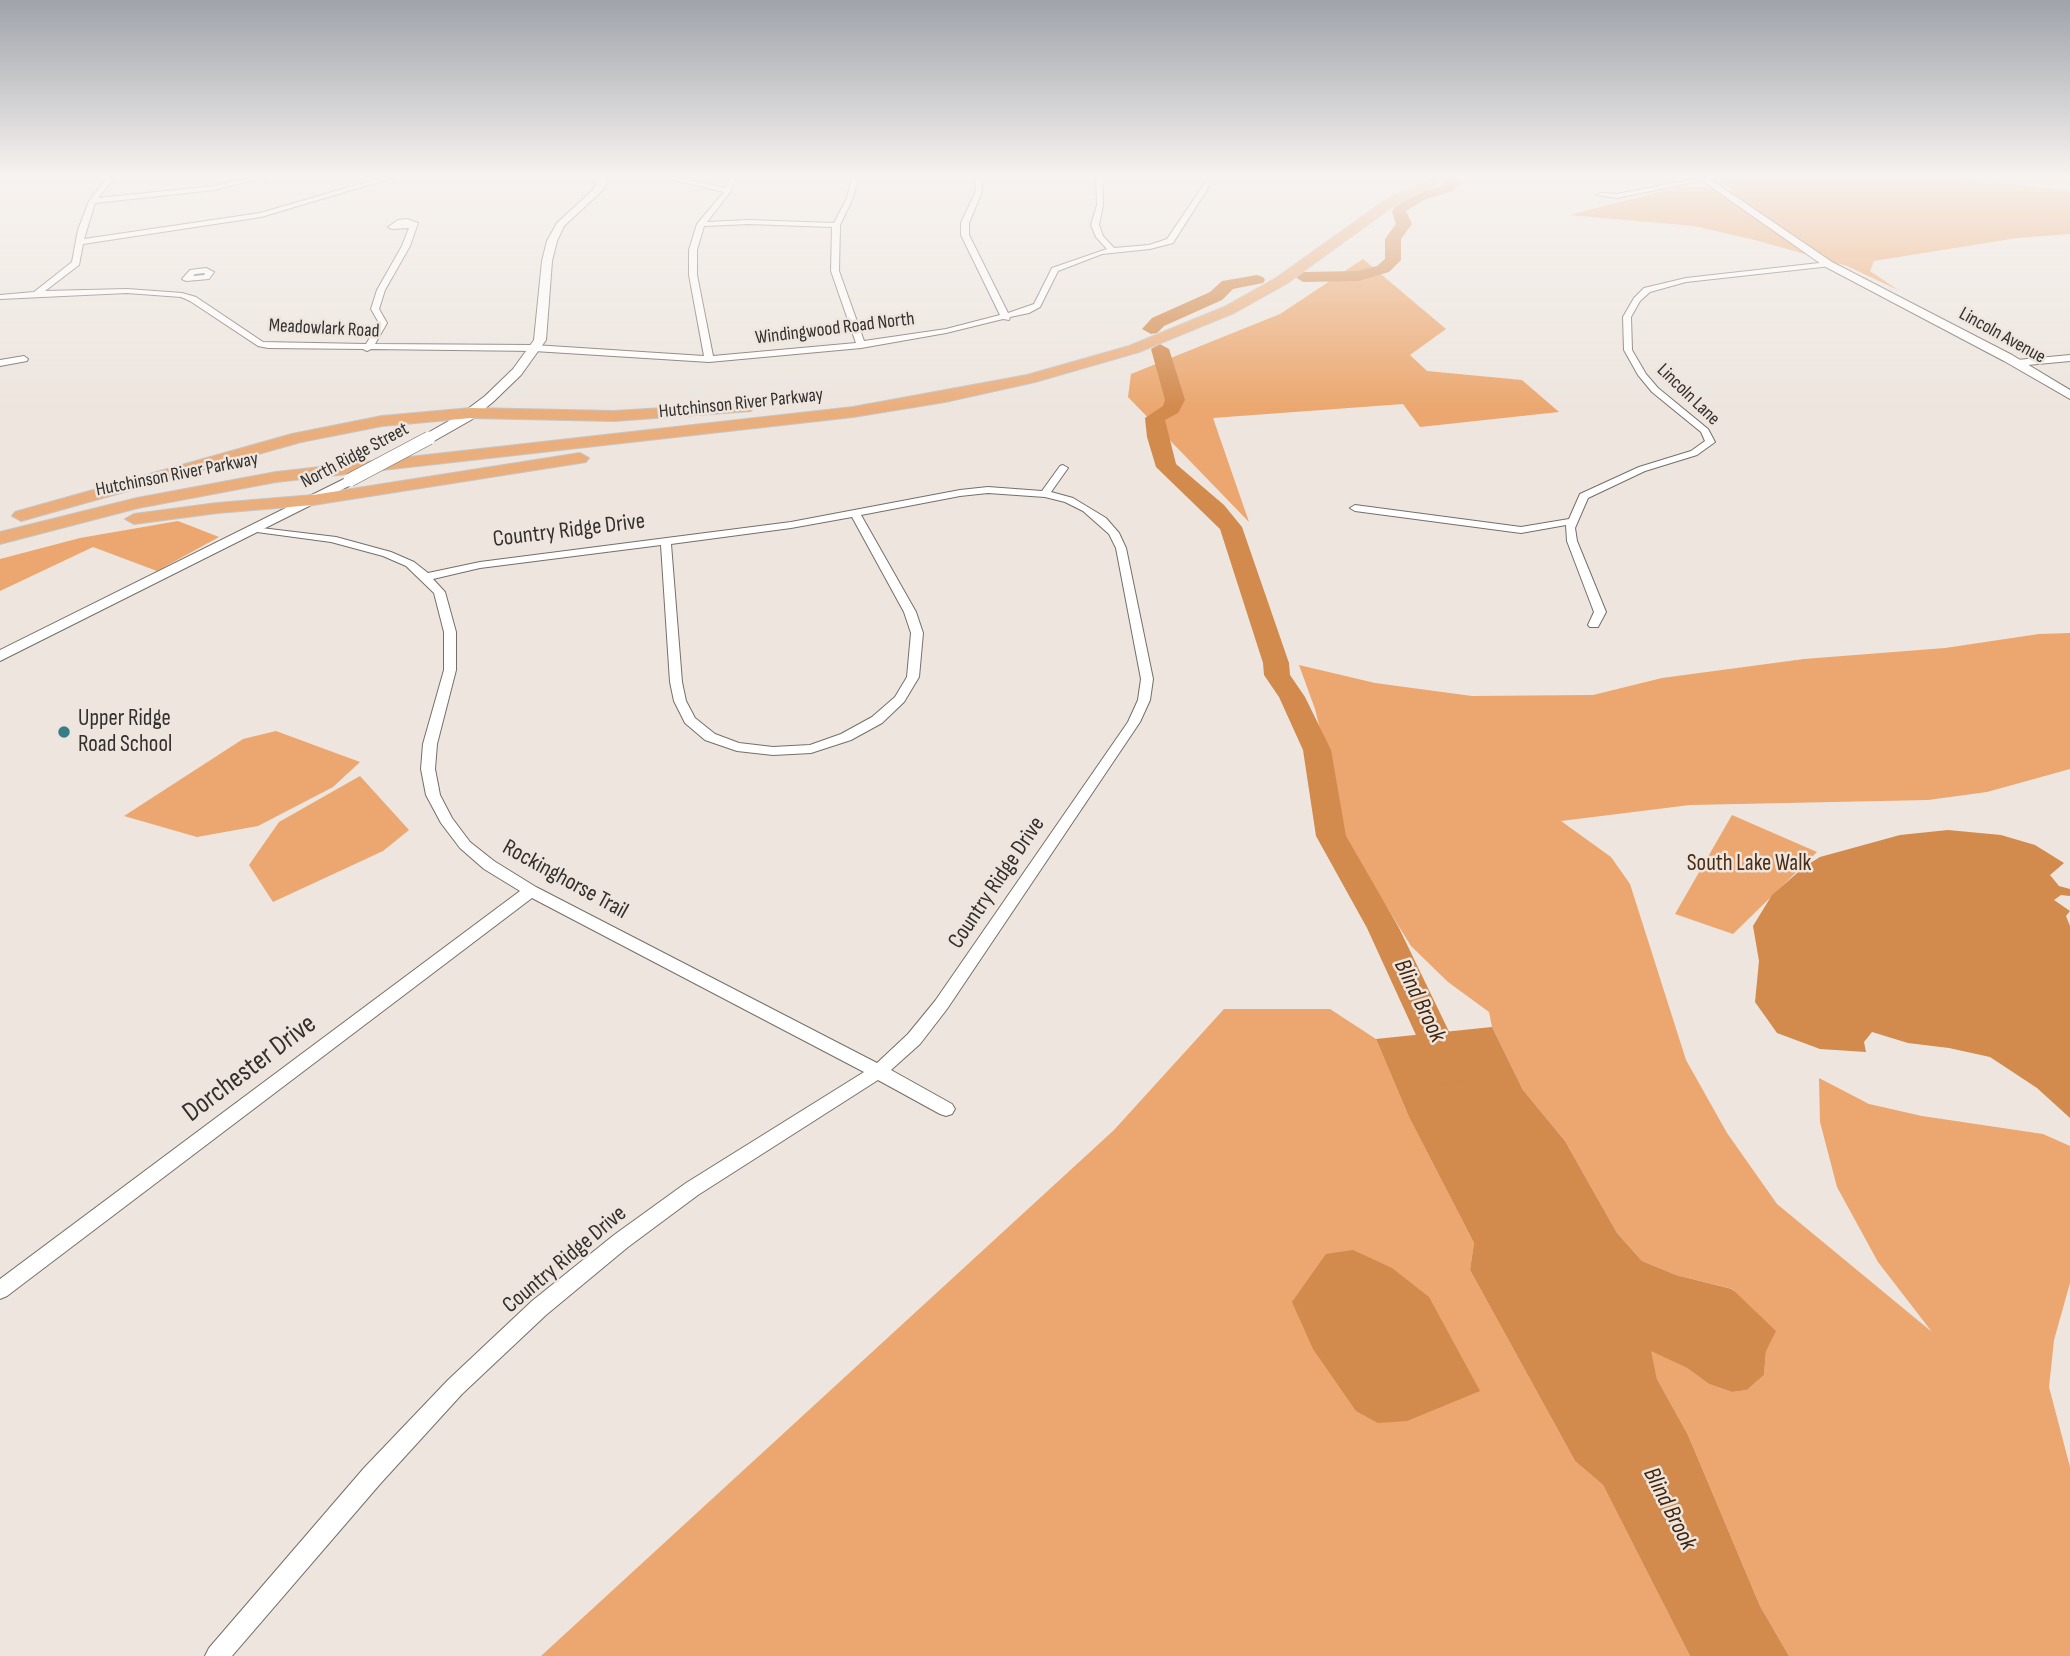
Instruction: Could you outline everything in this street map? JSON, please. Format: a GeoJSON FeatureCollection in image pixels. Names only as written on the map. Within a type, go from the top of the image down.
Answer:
{"type":"FeatureCollection","features":[{"type":"Feature","properties":{"kind":"highway","name":"Hutchinson River Parkway"},"geometry":{"type":"LineString","coordinates":[[0,531],[153,492],[292,466],[826,410],[936,393],[1036,371],[1123,346],[1207,313],[1262,284],[1304,254]]}},
{"type":"Feature","properties":{"kind":"highway","name":"Hutchinson River Parkway"},"geometry":{"type":"LineString","coordinates":[[0,538],[137,503],[276,477],[814,417],[980,390],[1113,355],[1218,315],[1281,281],[1318,254]]}},
{"type":"Feature","properties":{"kind":"highway"},"geometry":{"type":"LineString","coordinates":[[0,522],[326,431],[393,419],[471,413],[614,416],[795,405],[906,393],[1036,371]]}},
{"type":"Feature","properties":{"kind":"highway"},"geometry":{"type":"LineString","coordinates":[[0,548],[152,517],[313,500],[891,410],[980,390]]}},
{"type":"Feature","properties":{"kind":"street"},"geometry":{"type":"LineString","coordinates":[[37,293],[76,263],[78,254]]}},
{"type":"Feature","properties":{"kind":"street"},"geometry":{"type":"LineString","coordinates":[[367,348],[383,323],[375,309],[381,290],[400,254]]}},
{"type":"Feature","properties":{"kind":"street","name":"North Ridge Street"},"geometry":{"type":"LineString","coordinates":[[0,656],[257,529],[471,413],[511,378],[534,348],[541,330],[549,254]]}},
{"type":"Feature","properties":{"kind":"street"},"geometry":{"type":"LineString","coordinates":[[693,254],[693,275],[709,359]]}},
{"type":"Feature","properties":{"kind":"street"},"geometry":{"type":"LineString","coordinates":[[835,254],[835,271],[861,345]]}},
{"type":"Feature","properties":{"kind":"street"},"geometry":{"type":"LineString","coordinates":[[974,254],[1006,318]]}},
{"type":"Feature","properties":{"kind":"street","name":"Windingwood Road North"},"geometry":{"type":"LineString","coordinates":[[534,348],[709,359],[861,345],[1006,318],[1037,305],[1055,270],[1095,254]]}},
{"type":"Feature","properties":{"kind":"street","name":"Lincoln Avenue"},"geometry":{"type":"LineString","coordinates":[[1814,254],[2017,363],[2070,395]]}},
{"type":"Feature","properties":{"kind":"street","name":"Lincoln Lane"},"geometry":{"type":"LineString","coordinates":[[1573,522],[1584,496],[1595,489],[1642,469],[1694,453],[1710,442],[1704,431],[1654,390],[1628,350],[1627,317],[1647,290],[1686,280],[1828,264]]}},
{"type":"Feature","properties":{"kind":"street"},"geometry":{"type":"LineString","coordinates":[[166,293],[190,281]]}},
{"type":"Feature","properties":{"kind":"street","name":"Meadowlark Road"},"geometry":{"type":"LineString","coordinates":[[0,297],[37,293],[166,293],[193,299],[261,344],[367,348],[534,348]]}},
{"type":"Feature","properties":{"kind":"street"},"geometry":{"type":"LineString","coordinates":[[2017,363],[2070,358]]}},
{"type":"Feature","properties":{"kind":"street"},"geometry":{"type":"LineString","coordinates":[[0,363],[24,359]]}},
{"type":"Feature","properties":{"kind":"street"},"geometry":{"type":"LineString","coordinates":[[1045,494],[1063,468]]}},
{"type":"Feature","properties":{"kind":"street","name":"Country Ridge Drive"},"geometry":{"type":"LineString","coordinates":[[217,1656],[372,1476],[455,1387],[539,1308],[621,1241],[692,1189],[879,1071],[914,1039],[942,1005],[1126,733],[1144,700],[1147,680],[1121,548],[1114,533],[1087,509],[1069,500],[1045,494],[988,490],[666,542],[480,565],[426,577]]}},
{"type":"Feature","properties":{"kind":"street"},"geometry":{"type":"LineString","coordinates":[[1355,508],[1521,530],[1573,522]]}},
{"type":"Feature","properties":{"kind":"street"},"geometry":{"type":"LineString","coordinates":[[666,542],[676,682],[680,701],[690,720],[710,737],[737,747],[773,751],[811,749],[846,737],[877,720],[900,699],[912,677],[917,633],[910,612],[855,513]]}},
{"type":"Feature","properties":{"kind":"street"},"geometry":{"type":"LineString","coordinates":[[1573,522],[1570,528],[1572,541],[1600,612],[1594,625]]}},
{"type":"Feature","properties":{"kind":"street","name":"Rockinghorse Trail"},"geometry":{"type":"LineString","coordinates":[[257,529],[358,545],[410,564],[439,592],[450,632],[450,670],[430,744],[428,769],[433,795],[446,820],[465,845],[489,865],[531,891],[879,1071],[946,1109]]}},
{"type":"Feature","properties":{"kind":"street","name":"Dorchester Drive"},"geometry":{"type":"LineString","coordinates":[[0,1290],[531,891]]}},
{"type":"Feature","properties":{"kind":"green space"},"geometry":{"type":"Polygon","coordinates":[[[1806,254],[1916,254],[1874,261],[1870,271],[1898,290],[1847,266],[1806,254]]]}},
{"type":"Feature","properties":{"kind":"green space"},"geometry":{"type":"Polygon","coordinates":[[[1363,259],[1446,329],[1410,355],[1427,371],[1522,380],[1559,412],[1420,427],[1403,404],[1213,418],[1249,522],[1128,397],[1131,374],[1280,314],[1363,259]]]}},
{"type":"Feature","properties":{"kind":"green space"},"geometry":{"type":"Polygon","coordinates":[[[178,521],[219,537],[157,571],[93,547],[0,591],[0,559],[80,538],[178,521]]]}},
{"type":"Feature","properties":{"kind":"green space"},"geometry":{"type":"Polygon","coordinates":[[[2070,633],[2070,769],[1987,792],[1928,800],[1690,805],[1561,821],[1611,857],[1630,884],[1686,1060],[1727,1133],[1777,1204],[1932,1332],[1878,1262],[1837,1187],[1820,1122],[1819,1078],[1869,1104],[1922,1116],[2043,1134],[2070,1146],[2070,1283],[2054,1340],[2049,1387],[2070,1467],[2070,1656],[1789,1656],[1760,1606],[1688,1435],[1657,1379],[1650,1350],[1687,1368],[1709,1384],[1732,1392],[1747,1390],[1764,1375],[1766,1351],[1733,1289],[1676,1275],[1642,1261],[1617,1233],[1565,1141],[1523,1090],[1492,1027],[1489,1012],[1448,982],[1411,946],[1340,832],[1336,793],[1315,709],[1299,665],[1375,683],[1472,696],[1593,695],[1662,678],[1804,659],[1945,648],[2039,634],[2070,633]]]}},
{"type":"Feature","properties":{"kind":"green space"},"geometry":{"type":"Polygon","coordinates":[[[276,731],[360,762],[333,787],[258,826],[197,837],[124,816],[243,739],[276,731]]]}},
{"type":"Feature","properties":{"kind":"green space"},"geometry":{"type":"Polygon","coordinates":[[[360,776],[409,830],[383,851],[273,902],[249,865],[279,822],[360,776]]]}},
{"type":"Feature","properties":{"kind":"green space","name":"South Lake Walk"},"geometry":{"type":"Polygon","coordinates":[[[1732,815],[1817,852],[1733,934],[1675,914],[1732,815]]]}},
{"type":"Feature","properties":{"kind":"green space"},"geometry":{"type":"Polygon","coordinates":[[[1224,1009],[1330,1009],[1376,1039],[1409,1117],[1474,1243],[1470,1270],[1575,1461],[1603,1485],[1690,1656],[541,1656],[1114,1130],[1224,1009]]]}},
{"type":"Feature","properties":{"kind":"water"},"geometry":{"type":"Polygon","coordinates":[[[1948,830],[2001,835],[2035,845],[2064,863],[2050,875],[2059,886],[2070,889],[2070,896],[2061,895],[2054,900],[2070,911],[2066,916],[2070,926],[2070,1118],[2037,1088],[1990,1057],[1908,1043],[1872,1032],[1864,1042],[1866,1052],[1820,1049],[1777,1033],[1755,1002],[1759,961],[1753,926],[1772,895],[1820,857],[1900,835],[1948,830]]]}},
{"type":"Feature","properties":{"kind":"water"},"geometry":{"type":"Polygon","coordinates":[[[1492,1027],[1523,1090],[1565,1141],[1617,1233],[1642,1261],[1676,1275],[1732,1289],[1776,1331],[1766,1351],[1764,1375],[1747,1390],[1732,1392],[1709,1384],[1687,1368],[1651,1351],[1657,1379],[1688,1435],[1760,1606],[1789,1656],[1690,1656],[1603,1485],[1575,1461],[1470,1270],[1474,1243],[1409,1117],[1376,1039],[1492,1027]]]}},
{"type":"Feature","properties":{"kind":"water"},"geometry":{"type":"Polygon","coordinates":[[[1353,1250],[1392,1268],[1429,1297],[1480,1391],[1407,1421],[1378,1423],[1356,1411],[1313,1349],[1292,1302],[1326,1254],[1353,1250]]]}},
{"type":"Feature","properties":{"kind":"waterway","name":"Blind Brook"},"geometry":{"type":"LineString","coordinates":[[1303,277],[1359,276],[1383,269],[1393,260],[1392,254]]}},
{"type":"Feature","properties":{"kind":"waterway","name":"Blind Brook"},"geometry":{"type":"LineString","coordinates":[[1151,329],[1158,322],[1216,296],[1228,285],[1257,280]]}},
{"type":"Feature","properties":{"kind":"waterway","name":"Blind Brook"},"geometry":{"type":"LineString","coordinates":[[1160,349],[1175,400],[1171,409],[1155,418],[1157,437],[1166,467],[1216,510],[1231,527],[1276,663],[1277,675],[1292,697],[1317,750],[1331,836],[1383,928],[1450,1071]]}},
{"type":"Feature","properties":{"kind":"place","name":"Upper Ridge Road School"},"geometry":{"type":"Point","coordinates":[64,732]}}]}
